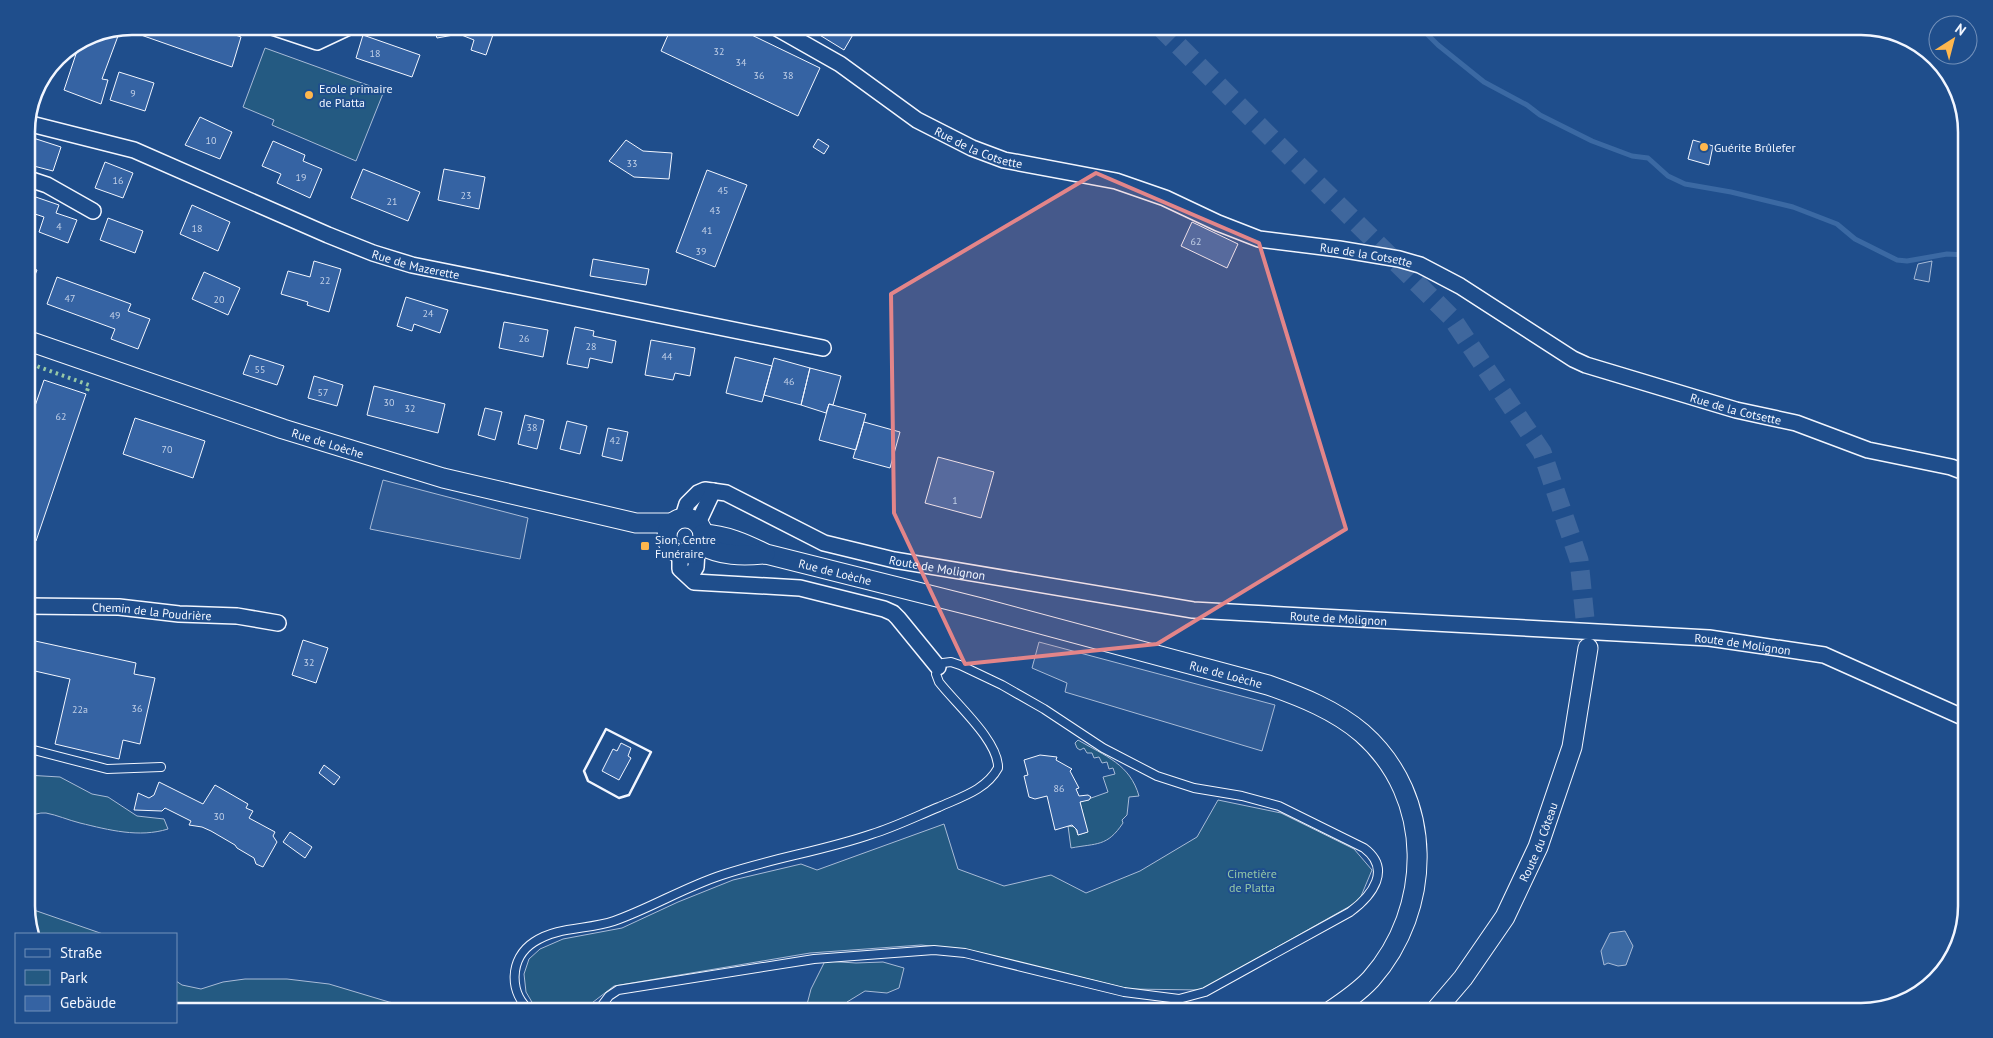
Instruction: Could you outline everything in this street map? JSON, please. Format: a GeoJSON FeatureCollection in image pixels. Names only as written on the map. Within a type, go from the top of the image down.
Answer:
{"type":"FeatureCollection","features":[{"type":"Feature","properties":{"kind":"street"},"geometry":{"type":"LineString","coordinates":[[296,35],[317,42],[332,35]]}},
{"type":"Feature","properties":{"kind":"street","name":"Rue de la Cotsette"},"geometry":{"type":"LineString","coordinates":[[789,35],[840,64],[917,120],[987,155],[1116,181],[1165,198],[1258,239],[1339,249],[1399,259],[1420,265],[1460,286],[1573,359],[1586,365],[1736,410],[1796,423],[1868,450],[1958,470]]}},
{"type":"Feature","properties":{"kind":"street","name":"Rue de Mazerette"},"geometry":{"type":"LineString","coordinates":[[35,125],[134,150],[328,235],[412,265],[823,348]]}},
{"type":"Feature","properties":{"kind":"street"},"geometry":{"type":"LineString","coordinates":[[35,181],[46,185],[93,211]]}},
{"type":"Feature","properties":{"kind":"street","name":"Rue de Loèche"},"geometry":{"type":"LineString","coordinates":[[35,343],[283,429],[443,478],[688,536],[717,534],[745,543],[766,554],[981,608],[1268,685],[1321,706],[1345,720],[1362,733],[1388,761],[1403,786],[1415,826],[1418,846],[1416,886],[1404,925],[1384,962],[1360,990],[1340,1003]]}},
{"type":"Feature","properties":{"kind":"street","name":"Route de Molignon"},"geometry":{"type":"LineString","coordinates":[[688,536],[713,491],[726,493],[824,542],[894,560],[1193,610],[1710,638],[1824,655],[1958,715]]}},
{"type":"Feature","properties":{"kind":"street"},"geometry":{"type":"LineString","coordinates":[[688,536],[680,569],[694,582],[700,584],[800,588],[884,609],[893,613],[910,630],[938,666]]}},
{"type":"Feature","properties":{"kind":"street","name":"Chemin de la Poudrière"},"geometry":{"type":"LineString","coordinates":[[35,606],[120,607],[179,614],[237,616],[278,623]]}},
{"type":"Feature","properties":{"kind":"street","name":"Route du Côteau"},"geometry":{"type":"LineString","coordinates":[[1442,1003],[1464,978],[1505,916],[1538,847],[1572,747],[1588,648]]}},
{"type":"Feature","properties":{"kind":"lane"},"geometry":{"type":"LineString","coordinates":[[523,1003],[516,992],[515,969],[519,957],[526,948],[543,937],[555,932],[614,921],[697,884],[748,866],[872,834],[967,794],[990,780],[998,768],[995,752],[983,734],[939,682],[936,674],[938,666],[943,663],[960,664],[1025,698],[1103,748],[1157,776],[1194,788],[1264,802],[1294,812],[1364,848],[1373,855],[1378,865],[1378,875],[1374,886],[1364,902],[1350,912],[1220,985],[1205,992],[1179,999],[1124,992],[965,953],[926,950],[814,959],[618,990],[603,1003]]}},
{"type":"Feature","properties":{"kind":"lane"},"geometry":{"type":"LineString","coordinates":[[35,750],[107,769],[161,767]]}},
{"type":"Feature","properties":{"kind":"highlighted area"},"geometry":{"type":"Polygon","coordinates":[[[1096,173],[1259,243],[1346,529],[1157,644],[965,664],[894,513],[891,294],[1096,173]]]}},
{"type":"Feature","properties":{"kind":"green space"},"geometry":{"type":"Polygon","coordinates":[[[265,48],[384,91],[356,161],[272,125],[274,120],[243,107],[265,48]]]}},
{"type":"Feature","properties":{"kind":"green space"},"geometry":{"type":"Polygon","coordinates":[[[1078,740],[1107,756],[1123,768],[1135,785],[1139,796],[1129,797],[1127,815],[1112,836],[1101,843],[1071,848],[1068,826],[1075,827],[1078,835],[1087,832],[1080,802],[1108,792],[1103,777],[1115,774],[1113,768],[1109,769],[1107,762],[1102,763],[1099,757],[1094,758],[1092,753],[1087,753],[1084,748],[1080,750],[1077,748],[1075,743],[1078,740]]]}},
{"type":"Feature","properties":{"kind":"green space"},"geometry":{"type":"Polygon","coordinates":[[[35,776],[60,777],[92,794],[108,797],[137,816],[164,819],[168,829],[146,833],[124,832],[41,813],[35,814],[35,776]]]}},
{"type":"Feature","properties":{"kind":"green space","name":"Cimetière de Platta"},"geometry":{"type":"Polygon","coordinates":[[[1218,800],[1281,813],[1354,849],[1372,870],[1359,901],[1201,990],[1129,989],[969,950],[921,945],[810,953],[614,986],[592,1003],[532,1003],[526,992],[524,974],[529,959],[540,949],[563,939],[622,928],[678,902],[733,880],[801,864],[817,870],[944,824],[958,869],[1004,886],[1051,875],[1086,893],[1140,871],[1197,837],[1218,800]]]}},
{"type":"Feature","properties":{"kind":"green space"},"geometry":{"type":"Polygon","coordinates":[[[35,910],[100,933],[39,933],[35,910]]]}},
{"type":"Feature","properties":{"kind":"green space"},"geometry":{"type":"Polygon","coordinates":[[[825,961],[883,962],[904,968],[899,988],[887,993],[865,991],[847,1003],[807,1003],[811,989],[825,961]]]}},
{"type":"Feature","properties":{"kind":"green space"},"geometry":{"type":"Polygon","coordinates":[[[245,979],[287,979],[329,984],[394,1003],[178,1003],[178,982],[201,989],[223,982],[245,979]]]}},
{"type":"Feature","properties":{"kind":"shaded area"},"geometry":{"type":"Polygon","coordinates":[[[1932,261],[1929,282],[1914,279],[1918,264],[1932,261]]]}},
{"type":"Feature","properties":{"kind":"shaded area"},"geometry":{"type":"Polygon","coordinates":[[[383,480],[528,518],[520,559],[370,529],[383,480]]]}},
{"type":"Feature","properties":{"kind":"shaded area"},"geometry":{"type":"Polygon","coordinates":[[[1039,642],[1275,705],[1262,751],[1065,692],[1067,683],[1032,668],[1039,642]]]}},
{"type":"Feature","properties":{"kind":"shaded area"},"geometry":{"type":"Polygon","coordinates":[[[1625,931],[1633,946],[1626,965],[1618,966],[1608,963],[1604,965],[1601,951],[1610,933],[1625,931]]]}},
{"type":"Feature","properties":{"kind":"building"},"geometry":{"type":"Polygon","coordinates":[[[141,35],[235,35],[241,37],[232,67],[141,35]]]}},
{"type":"Feature","properties":{"kind":"building"},"geometry":{"type":"Polygon","coordinates":[[[363,35],[420,55],[412,77],[356,58],[363,35]]]}},
{"type":"Feature","properties":{"kind":"building"},"geometry":{"type":"Polygon","coordinates":[[[436,35],[454,35],[437,38],[436,35]]]}},
{"type":"Feature","properties":{"kind":"building"},"geometry":{"type":"Polygon","coordinates":[[[462,35],[493,35],[486,55],[471,50],[474,40],[462,35]]]}},
{"type":"Feature","properties":{"kind":"building"},"geometry":{"type":"Polygon","coordinates":[[[668,35],[752,35],[820,68],[798,116],[661,51],[668,35]]]}},
{"type":"Feature","properties":{"kind":"building"},"geometry":{"type":"Polygon","coordinates":[[[820,35],[853,35],[844,50],[820,35]]]}},
{"type":"Feature","properties":{"kind":"building"},"geometry":{"type":"Polygon","coordinates":[[[118,36],[102,79],[108,80],[101,104],[64,90],[77,52],[95,42],[118,36]]]}},
{"type":"Feature","properties":{"kind":"building"},"geometry":{"type":"Polygon","coordinates":[[[119,72],[154,83],[145,111],[110,100],[119,72]]]}},
{"type":"Feature","properties":{"kind":"building"},"geometry":{"type":"Polygon","coordinates":[[[200,117],[232,132],[220,159],[185,145],[200,117]]]}},
{"type":"Feature","properties":{"kind":"building"},"geometry":{"type":"Polygon","coordinates":[[[35,139],[61,147],[53,171],[35,166],[35,139]]]}},
{"type":"Feature","properties":{"kind":"building"},"geometry":{"type":"Polygon","coordinates":[[[818,139],[829,146],[824,154],[813,147],[818,139]]]}},
{"type":"Feature","properties":{"kind":"building"},"geometry":{"type":"Polygon","coordinates":[[[626,140],[643,151],[672,153],[669,179],[634,177],[609,161],[626,140]]]}},
{"type":"Feature","properties":{"kind":"building"},"geometry":{"type":"Polygon","coordinates":[[[1693,140],[1713,146],[1709,165],[1688,159],[1693,140]]]}},
{"type":"Feature","properties":{"kind":"building"},"geometry":{"type":"Polygon","coordinates":[[[273,141],[305,155],[303,161],[322,169],[310,198],[277,183],[281,174],[262,166],[273,141]]]}},
{"type":"Feature","properties":{"kind":"building"},"geometry":{"type":"Polygon","coordinates":[[[105,162],[133,173],[123,198],[95,188],[105,162]]]}},
{"type":"Feature","properties":{"kind":"building"},"geometry":{"type":"Polygon","coordinates":[[[363,169],[420,192],[408,221],[351,198],[363,169]]]}},
{"type":"Feature","properties":{"kind":"building"},"geometry":{"type":"Polygon","coordinates":[[[444,169],[485,177],[479,209],[438,200],[444,169]]]}},
{"type":"Feature","properties":{"kind":"building"},"geometry":{"type":"Polygon","coordinates":[[[707,170],[747,185],[715,267],[676,252],[707,170]]]}},
{"type":"Feature","properties":{"kind":"building"},"geometry":{"type":"Polygon","coordinates":[[[35,197],[59,205],[56,213],[77,220],[68,243],[39,232],[44,217],[35,214],[35,197]]]}},
{"type":"Feature","properties":{"kind":"building"},"geometry":{"type":"Polygon","coordinates":[[[192,205],[230,222],[218,251],[180,234],[192,205]]]}},
{"type":"Feature","properties":{"kind":"building"},"geometry":{"type":"Polygon","coordinates":[[[108,218],[143,231],[135,253],[100,240],[108,218]]]}},
{"type":"Feature","properties":{"kind":"building"},"geometry":{"type":"Polygon","coordinates":[[[1192,222],[1238,244],[1227,268],[1181,246],[1192,222]]]}},
{"type":"Feature","properties":{"kind":"building"},"geometry":{"type":"Polygon","coordinates":[[[593,259],[649,269],[646,285],[590,276],[593,259]]]}},
{"type":"Feature","properties":{"kind":"building"},"geometry":{"type":"Polygon","coordinates":[[[314,261],[341,269],[329,312],[307,305],[308,302],[281,294],[288,271],[310,277],[314,261]]]}},
{"type":"Feature","properties":{"kind":"building"},"geometry":{"type":"Polygon","coordinates":[[[204,272],[240,288],[228,315],[192,299],[204,272]]]}},
{"type":"Feature","properties":{"kind":"building"},"geometry":{"type":"Polygon","coordinates":[[[57,277],[131,304],[128,311],[150,319],[138,349],[111,339],[115,329],[47,304],[57,277]]]}},
{"type":"Feature","properties":{"kind":"building"},"geometry":{"type":"Polygon","coordinates":[[[406,297],[448,310],[440,333],[414,324],[412,331],[397,326],[406,297]]]}},
{"type":"Feature","properties":{"kind":"building"},"geometry":{"type":"Polygon","coordinates":[[[504,322],[548,330],[543,357],[499,348],[504,322]]]}},
{"type":"Feature","properties":{"kind":"building"},"geometry":{"type":"Polygon","coordinates":[[[575,327],[594,331],[593,336],[616,341],[612,363],[590,358],[588,368],[567,364],[575,327]]]}},
{"type":"Feature","properties":{"kind":"building"},"geometry":{"type":"Polygon","coordinates":[[[651,340],[695,348],[690,376],[675,373],[673,380],[645,375],[651,340]]]}},
{"type":"Feature","properties":{"kind":"building"},"geometry":{"type":"Polygon","coordinates":[[[250,355],[284,366],[277,385],[243,374],[250,355]]]}},
{"type":"Feature","properties":{"kind":"building"},"geometry":{"type":"Polygon","coordinates":[[[735,357],[772,366],[762,402],[726,393],[735,357]]]}},
{"type":"Feature","properties":{"kind":"building"},"geometry":{"type":"Polygon","coordinates":[[[774,358],[810,368],[801,405],[764,395],[774,358]]]}},
{"type":"Feature","properties":{"kind":"building"},"geometry":{"type":"Polygon","coordinates":[[[810,368],[841,376],[833,405],[829,404],[826,413],[801,405],[810,368]]]}},
{"type":"Feature","properties":{"kind":"building"},"geometry":{"type":"Polygon","coordinates":[[[314,376],[343,385],[337,406],[308,398],[314,376]]]}},
{"type":"Feature","properties":{"kind":"building"},"geometry":{"type":"Polygon","coordinates":[[[44,380],[86,394],[36,541],[35,541],[35,406],[44,380]]]}},
{"type":"Feature","properties":{"kind":"building"},"geometry":{"type":"Polygon","coordinates":[[[374,386],[445,404],[438,433],[367,415],[374,386]]]}},
{"type":"Feature","properties":{"kind":"building"},"geometry":{"type":"Polygon","coordinates":[[[829,404],[866,414],[856,450],[819,440],[829,404]]]}},
{"type":"Feature","properties":{"kind":"building"},"geometry":{"type":"Polygon","coordinates":[[[485,408],[502,412],[495,440],[478,435],[485,408]]]}},
{"type":"Feature","properties":{"kind":"building"},"geometry":{"type":"Polygon","coordinates":[[[525,415],[544,420],[537,449],[518,444],[525,415]]]}},
{"type":"Feature","properties":{"kind":"building"},"geometry":{"type":"Polygon","coordinates":[[[135,418],[205,441],[193,478],[123,454],[135,418]]]}},
{"type":"Feature","properties":{"kind":"building"},"geometry":{"type":"Polygon","coordinates":[[[567,421],[587,426],[580,454],[560,449],[567,421]]]}},
{"type":"Feature","properties":{"kind":"building"},"geometry":{"type":"Polygon","coordinates":[[[864,422],[900,432],[890,468],[853,458],[864,422]]]}},
{"type":"Feature","properties":{"kind":"building"},"geometry":{"type":"Polygon","coordinates":[[[608,428],[628,432],[622,461],[602,456],[608,428]]]}},
{"type":"Feature","properties":{"kind":"building"},"geometry":{"type":"Polygon","coordinates":[[[938,457],[994,472],[981,518],[925,503],[938,457]]]}},
{"type":"Feature","properties":{"kind":"building"},"geometry":{"type":"Polygon","coordinates":[[[303,640],[328,648],[316,683],[292,675],[303,640]]]}},
{"type":"Feature","properties":{"kind":"building"},"geometry":{"type":"Polygon","coordinates":[[[35,641],[136,663],[134,674],[155,678],[140,744],[123,740],[119,759],[55,744],[70,679],[35,671],[35,641]]]}},
{"type":"Feature","properties":{"kind":"building"},"geometry":{"type":"Polygon","coordinates":[[[621,743],[631,748],[628,756],[631,758],[619,780],[602,771],[613,749],[617,751],[621,743]]]}},
{"type":"Feature","properties":{"kind":"building"},"geometry":{"type":"Polygon","coordinates":[[[1040,755],[1057,757],[1056,760],[1072,769],[1070,771],[1079,788],[1076,789],[1079,796],[1088,795],[1091,797],[1089,800],[1080,802],[1088,832],[1078,835],[1077,830],[1072,825],[1055,830],[1047,796],[1035,799],[1029,797],[1024,776],[1028,775],[1024,760],[1040,755]]]}},
{"type":"Feature","properties":{"kind":"building"},"geometry":{"type":"Polygon","coordinates":[[[324,765],[340,777],[334,785],[319,773],[324,765]]]}},
{"type":"Feature","properties":{"kind":"building"},"geometry":{"type":"Polygon","coordinates":[[[159,782],[203,804],[215,785],[248,804],[246,808],[253,811],[249,818],[275,832],[273,836],[277,842],[263,867],[256,864],[254,858],[235,845],[202,827],[189,825],[191,821],[165,808],[162,811],[134,810],[138,793],[149,798],[154,795],[159,782]]]}},
{"type":"Feature","properties":{"kind":"building"},"geometry":{"type":"Polygon","coordinates":[[[290,832],[312,847],[305,858],[283,842],[290,832]]]}},
{"type":"Feature","properties":{"kind":"waterway"},"geometry":{"type":"LineString","coordinates":[[1428,35],[1484,82],[1527,105],[1540,115],[1592,141],[1632,156],[1648,158],[1668,176],[1685,184],[1731,192],[1793,207],[1837,224],[1855,239],[1897,260],[1907,261],[1947,254],[1958,255]]}},
{"type":"Feature","properties":{"kind":"tunnel"},"geometry":{"type":"LineString","coordinates":[[1168,35],[1451,317],[1542,452],[1579,560],[1588,648]]}},
{"type":"Feature","properties":{"kind":"hedge"},"geometry":{"type":"LineString","coordinates":[[35,365],[89,385],[86,394]]}},
{"type":"Feature","properties":{"kind":"wall"},"geometry":{"type":"LineString","coordinates":[[606,729],[651,752],[629,795],[619,798],[588,781],[584,771],[606,729]]}},
{"type":"Feature","properties":{"kind":"place","name":"Ecole primaire de Platta"},"geometry":{"type":"Point","coordinates":[309,95]}},
{"type":"Feature","properties":{"kind":"place","name":"Guérite Brûlefer"},"geometry":{"type":"Point","coordinates":[1704,147]}},
{"type":"Feature","properties":{"kind":"place","name":"Sion, Centre Funéraire"},"geometry":{"type":"Point","coordinates":[645,546]}}]}
